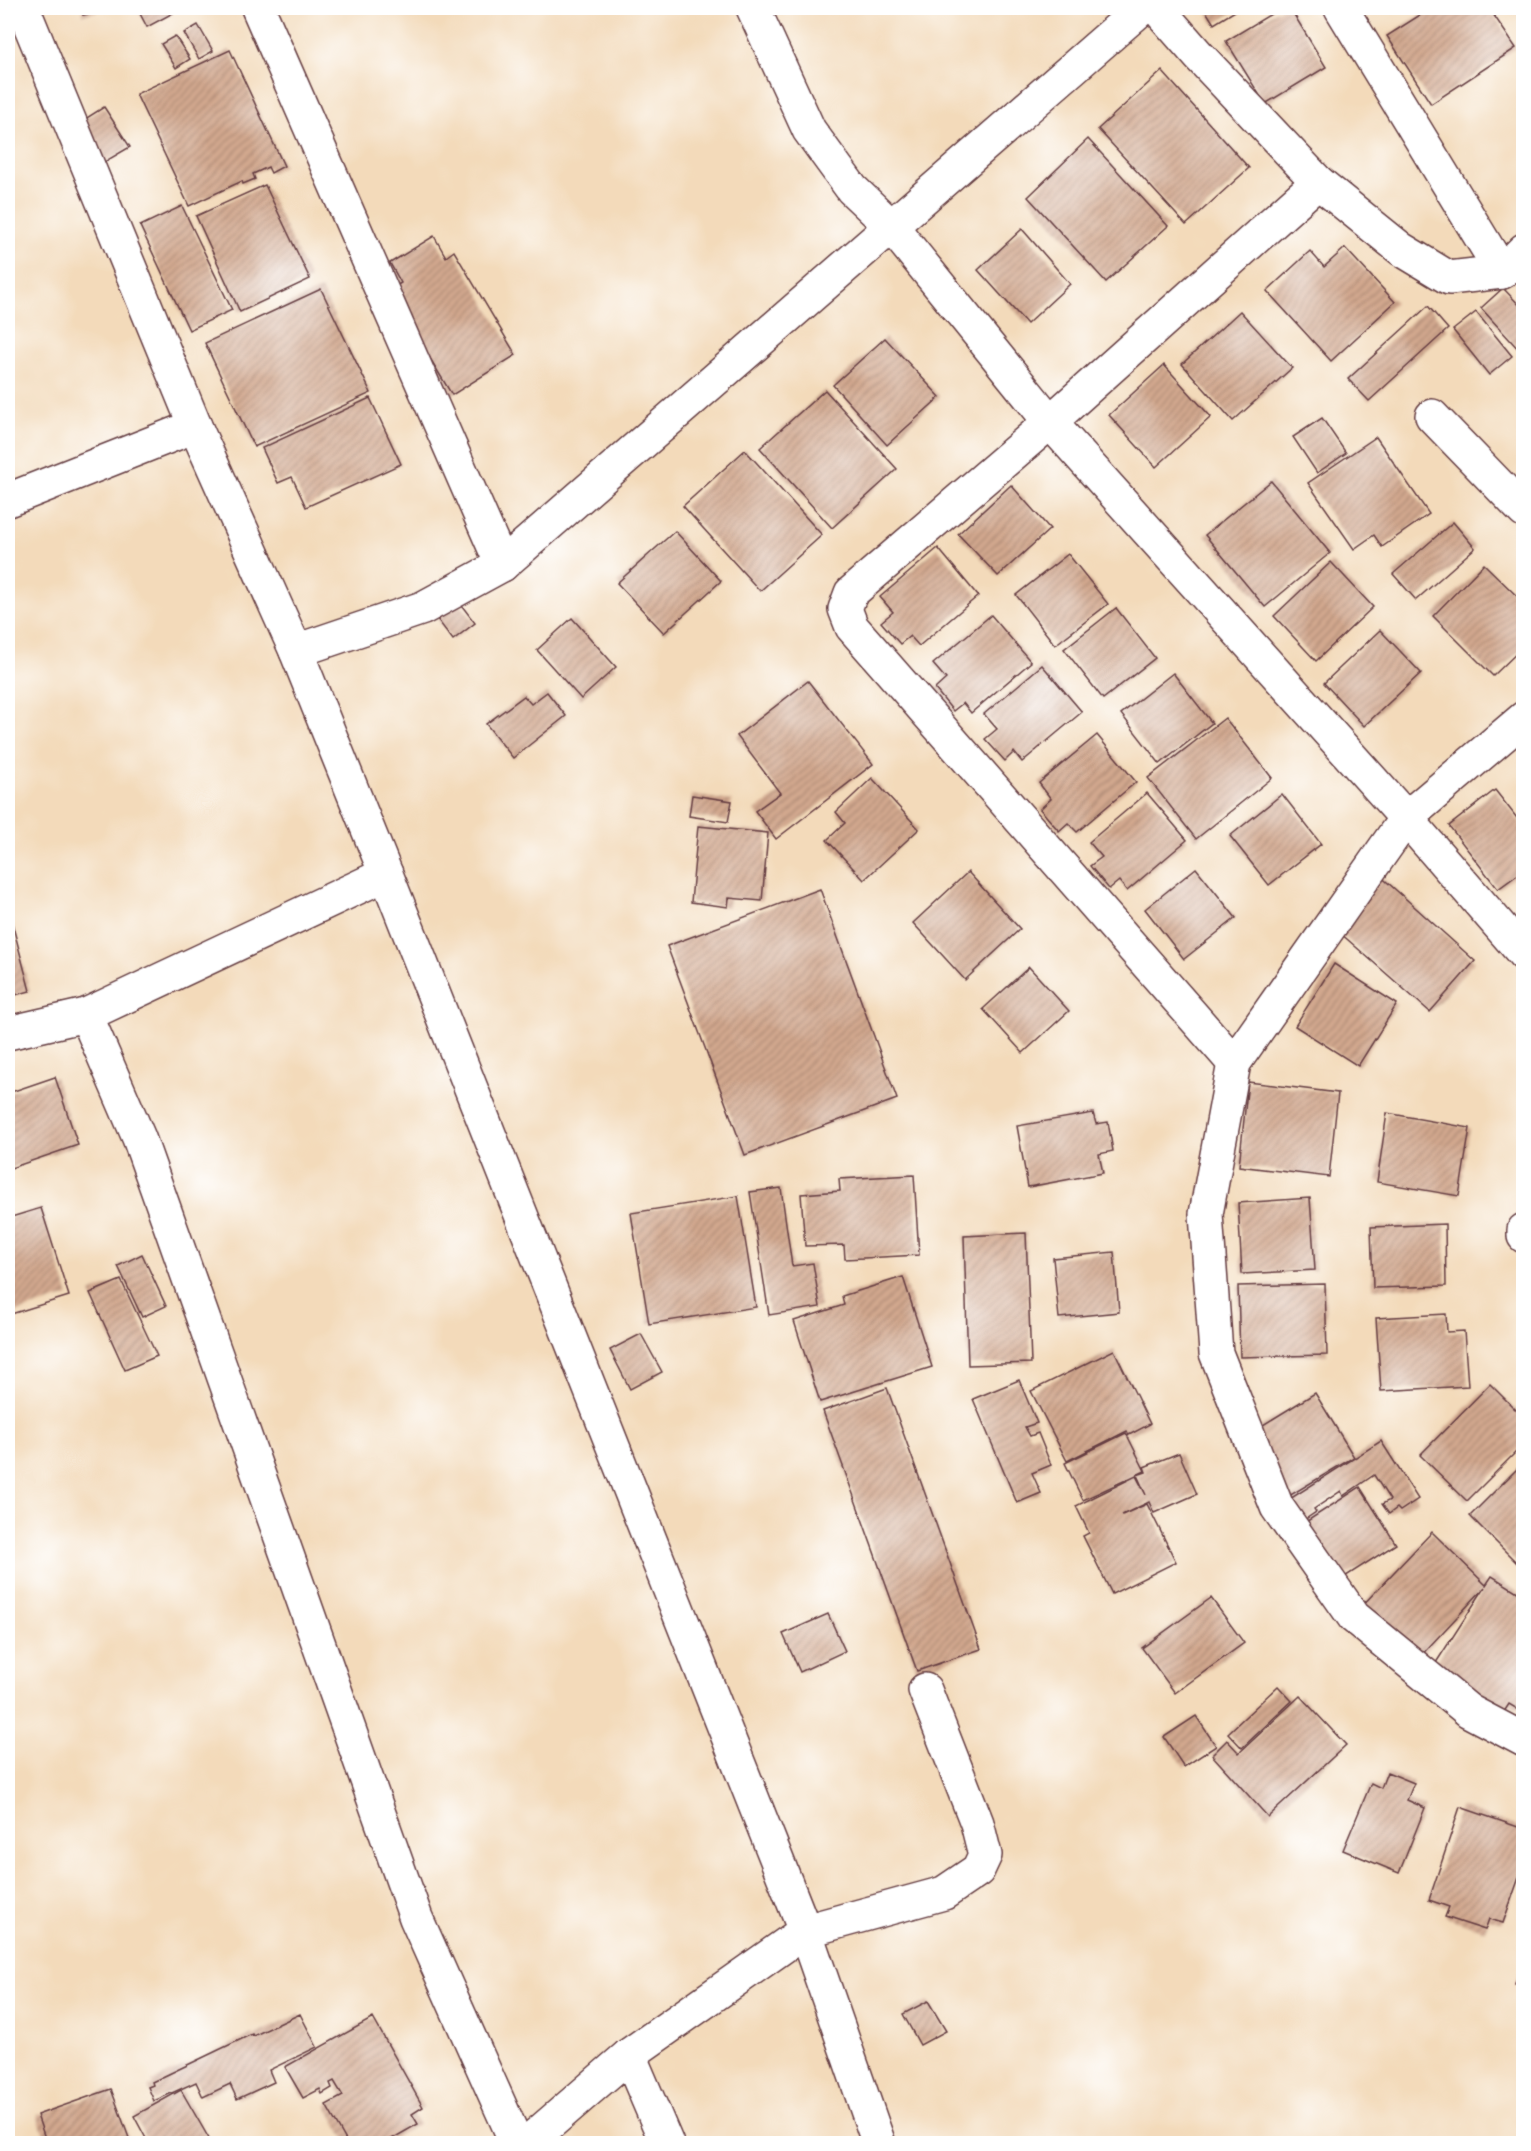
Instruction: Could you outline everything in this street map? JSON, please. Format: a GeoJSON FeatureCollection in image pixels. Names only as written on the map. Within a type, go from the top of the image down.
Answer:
{"type":"FeatureCollection","features":[{"type":"Feature","properties":{"kind":"street"},"geometry":{"type":"LineString","coordinates":[[23,8],[195,426],[296,651],[386,874],[805,1931],[879,2144]]}},
{"type":"Feature","properties":{"kind":"street"},"geometry":{"type":"LineString","coordinates":[[258,8],[502,565]]}},
{"type":"Feature","properties":{"kind":"street"},"geometry":{"type":"LineString","coordinates":[[753,8],[809,130],[852,189],[892,227],[1050,422],[1406,818],[1524,954]]}},
{"type":"Feature","properties":{"kind":"street"},"geometry":{"type":"LineString","coordinates":[[296,651],[423,608],[502,565],[1142,8]]}},
{"type":"Feature","properties":{"kind":"street"},"geometry":{"type":"LineString","coordinates":[[1157,8],[1318,182],[1401,249],[1449,278],[1513,261],[1341,8]]}},
{"type":"Feature","properties":{"kind":"street"},"geometry":{"type":"LineString","coordinates":[[1234,1063],[852,627],[845,609],[851,593],[1050,422],[1318,182]]}},
{"type":"Feature","properties":{"kind":"street"},"geometry":{"type":"LineString","coordinates":[[1432,416],[1524,511]]}},
{"type":"Feature","properties":{"kind":"street"},"geometry":{"type":"LineString","coordinates":[[8,500],[195,426]]}},
{"type":"Feature","properties":{"kind":"street"},"geometry":{"type":"LineString","coordinates":[[1524,718],[1406,818],[1234,1063],[1206,1214],[1216,1353],[1277,1507],[1354,1617],[1469,1711],[1524,1740]]}},
{"type":"Feature","properties":{"kind":"street"},"geometry":{"type":"LineString","coordinates":[[8,1033],[86,1015],[386,874]]}},
{"type":"Feature","properties":{"kind":"street"},"geometry":{"type":"LineString","coordinates":[[86,1015],[139,1138],[416,1918],[517,2144]]}},
{"type":"Feature","properties":{"kind":"street"},"geometry":{"type":"LineString","coordinates":[[1524,1230],[1524,1236]]}},
{"type":"Feature","properties":{"kind":"street"},"geometry":{"type":"LineString","coordinates":[[526,2144],[629,2055],[805,1931],[944,1893],[978,1870],[985,1855],[977,1823],[925,1690]]}},
{"type":"Feature","properties":{"kind":"street"},"geometry":{"type":"LineString","coordinates":[[629,2055],[667,2144]]}},
{"type":"Feature","properties":{"kind":"building"},"geometry":{"type":"Polygon","coordinates":[[[82,8],[111,8],[83,15],[82,8]]]}},
{"type":"Feature","properties":{"kind":"building"},"geometry":{"type":"Polygon","coordinates":[[[137,8],[170,8],[173,13],[147,27],[137,8]]]}},
{"type":"Feature","properties":{"kind":"building"},"geometry":{"type":"Polygon","coordinates":[[[1204,8],[1240,8],[1214,24],[1204,8]]]}},
{"type":"Feature","properties":{"kind":"building"},"geometry":{"type":"Polygon","coordinates":[[[1281,8],[1290,8],[1326,67],[1265,104],[1226,41],[1281,8]]]}},
{"type":"Feature","properties":{"kind":"building"},"geometry":{"type":"Polygon","coordinates":[[[1431,8],[1489,8],[1516,48],[1431,104],[1387,36],[1431,8]]]}},
{"type":"Feature","properties":{"kind":"building"},"geometry":{"type":"Polygon","coordinates":[[[198,25],[213,51],[199,59],[184,33],[198,25]]]}},
{"type":"Feature","properties":{"kind":"building"},"geometry":{"type":"Polygon","coordinates":[[[175,36],[190,59],[176,68],[161,44],[175,36]]]}},
{"type":"Feature","properties":{"kind":"building"},"geometry":{"type":"Polygon","coordinates":[[[230,50],[284,166],[271,173],[268,167],[253,174],[255,179],[243,184],[242,181],[189,206],[136,94],[230,50]]]}},
{"type":"Feature","properties":{"kind":"building"},"geometry":{"type":"Polygon","coordinates":[[[1162,71],[1249,168],[1186,225],[1098,129],[1162,71]]]}},
{"type":"Feature","properties":{"kind":"building"},"geometry":{"type":"Polygon","coordinates":[[[104,107],[130,147],[101,164],[85,119],[104,107]]]}},
{"type":"Feature","properties":{"kind":"building"},"geometry":{"type":"Polygon","coordinates":[[[1088,139],[1168,226],[1106,282],[1028,197],[1088,139]]]}},
{"type":"Feature","properties":{"kind":"building"},"geometry":{"type":"Polygon","coordinates":[[[265,185],[310,279],[240,312],[196,216],[265,185]]]}},
{"type":"Feature","properties":{"kind":"building"},"geometry":{"type":"Polygon","coordinates":[[[182,206],[232,310],[189,330],[140,226],[182,206]]]}},
{"type":"Feature","properties":{"kind":"building"},"geometry":{"type":"Polygon","coordinates":[[[1022,229],[1070,284],[1027,324],[978,270],[1022,229]]]}},
{"type":"Feature","properties":{"kind":"building"},"geometry":{"type":"Polygon","coordinates":[[[434,236],[446,257],[454,251],[516,355],[452,395],[389,290],[401,283],[390,263],[434,236]]]}},
{"type":"Feature","properties":{"kind":"building"},"geometry":{"type":"Polygon","coordinates":[[[1345,248],[1395,302],[1331,361],[1267,291],[1310,251],[1324,267],[1345,248]]]}},
{"type":"Feature","properties":{"kind":"building"},"geometry":{"type":"Polygon","coordinates":[[[1503,288],[1524,310],[1524,347],[1520,351],[1481,308],[1503,288]]]}},
{"type":"Feature","properties":{"kind":"building"},"geometry":{"type":"Polygon","coordinates":[[[321,289],[371,393],[254,447],[205,343],[321,289]]]}},
{"type":"Feature","properties":{"kind":"building"},"geometry":{"type":"Polygon","coordinates":[[[1428,306],[1448,329],[1369,401],[1348,379],[1428,306]]]}},
{"type":"Feature","properties":{"kind":"building"},"geometry":{"type":"Polygon","coordinates":[[[1240,311],[1292,368],[1233,421],[1182,364],[1240,311]]]}},
{"type":"Feature","properties":{"kind":"building"},"geometry":{"type":"Polygon","coordinates":[[[1476,312],[1512,356],[1489,375],[1453,330],[1476,312]]]}},
{"type":"Feature","properties":{"kind":"building"},"geometry":{"type":"Polygon","coordinates":[[[885,338],[940,397],[887,445],[833,385],[885,338]]]}},
{"type":"Feature","properties":{"kind":"building"},"geometry":{"type":"Polygon","coordinates":[[[1164,365],[1211,417],[1156,467],[1109,415],[1164,365]]]}},
{"type":"Feature","properties":{"kind":"building"},"geometry":{"type":"Polygon","coordinates":[[[825,390],[897,469],[832,528],[760,448],[825,390]]]}},
{"type":"Feature","properties":{"kind":"building"},"geometry":{"type":"Polygon","coordinates":[[[370,398],[401,464],[306,507],[292,477],[278,483],[262,448],[370,398]]]}},
{"type":"Feature","properties":{"kind":"building"},"geometry":{"type":"Polygon","coordinates":[[[1322,418],[1346,453],[1317,473],[1293,437],[1322,418]]]}},
{"type":"Feature","properties":{"kind":"building"},"geometry":{"type":"Polygon","coordinates":[[[1376,437],[1429,514],[1382,547],[1374,535],[1354,549],[1308,483],[1376,437]]]}},
{"type":"Feature","properties":{"kind":"building"},"geometry":{"type":"Polygon","coordinates":[[[745,450],[822,535],[760,591],[683,506],[745,450]]]}},
{"type":"Feature","properties":{"kind":"building"},"geometry":{"type":"Polygon","coordinates":[[[1271,481],[1330,553],[1265,607],[1205,535],[1271,481]]]}},
{"type":"Feature","properties":{"kind":"building"},"geometry":{"type":"Polygon","coordinates":[[[1011,485],[1050,529],[998,576],[958,534],[1011,485]]]}},
{"type":"Feature","properties":{"kind":"building"},"geometry":{"type":"Polygon","coordinates":[[[1453,522],[1475,548],[1416,600],[1393,574],[1453,522]]]}},
{"type":"Feature","properties":{"kind":"building"},"geometry":{"type":"Polygon","coordinates":[[[675,531],[721,581],[664,633],[617,583],[675,531]]]}},
{"type":"Feature","properties":{"kind":"building"},"geometry":{"type":"Polygon","coordinates":[[[938,548],[978,596],[919,646],[910,636],[900,644],[881,622],[893,612],[880,597],[938,548]]]}},
{"type":"Feature","properties":{"kind":"building"},"geometry":{"type":"Polygon","coordinates":[[[1068,554],[1108,604],[1055,645],[1016,595],[1068,554]]]}},
{"type":"Feature","properties":{"kind":"building"},"geometry":{"type":"Polygon","coordinates":[[[1331,562],[1373,607],[1316,661],[1274,616],[1331,562]]]}},
{"type":"Feature","properties":{"kind":"building"},"geometry":{"type":"Polygon","coordinates":[[[1484,564],[1524,603],[1524,646],[1493,676],[1433,616],[1484,564]]]}},
{"type":"Feature","properties":{"kind":"building"},"geometry":{"type":"Polygon","coordinates":[[[459,602],[475,623],[453,640],[437,619],[459,602]]]}},
{"type":"Feature","properties":{"kind":"building"},"geometry":{"type":"Polygon","coordinates":[[[1116,608],[1155,658],[1103,699],[1064,649],[1116,608]]]}},
{"type":"Feature","properties":{"kind":"building"},"geometry":{"type":"Polygon","coordinates":[[[991,615],[1031,662],[971,713],[963,703],[953,711],[935,689],[946,679],[933,664],[991,615]]]}},
{"type":"Feature","properties":{"kind":"building"},"geometry":{"type":"Polygon","coordinates":[[[572,618],[616,667],[581,699],[537,650],[572,618]]]}},
{"type":"Feature","properties":{"kind":"building"},"geometry":{"type":"Polygon","coordinates":[[[1380,630],[1421,673],[1364,726],[1324,683],[1380,630]]]}},
{"type":"Feature","properties":{"kind":"building"},"geometry":{"type":"Polygon","coordinates":[[[1042,665],[1082,712],[1022,762],[1014,752],[1005,761],[985,739],[997,729],[984,714],[1042,665]]]}},
{"type":"Feature","properties":{"kind":"building"},"geometry":{"type":"Polygon","coordinates":[[[1173,673],[1212,723],[1160,764],[1121,714],[1173,673]]]}},
{"type":"Feature","properties":{"kind":"building"},"geometry":{"type":"Polygon","coordinates":[[[808,681],[873,764],[776,839],[755,811],[780,793],[737,736],[808,681]]]}},
{"type":"Feature","properties":{"kind":"building"},"geometry":{"type":"Polygon","coordinates":[[[547,692],[566,716],[513,758],[486,724],[524,696],[531,704],[547,692]]]}},
{"type":"Feature","properties":{"kind":"building"},"geometry":{"type":"Polygon","coordinates":[[[1225,718],[1272,778],[1196,839],[1148,778],[1225,718]]]}},
{"type":"Feature","properties":{"kind":"building"},"geometry":{"type":"Polygon","coordinates":[[[1097,735],[1136,782],[1077,832],[1068,823],[1059,831],[1040,809],[1051,799],[1039,783],[1097,735]]]}},
{"type":"Feature","properties":{"kind":"building"},"geometry":{"type":"Polygon","coordinates":[[[872,778],[919,829],[864,880],[827,840],[845,823],[836,812],[872,778]]]}},
{"type":"Feature","properties":{"kind":"building"},"geometry":{"type":"Polygon","coordinates":[[[1495,790],[1524,827],[1524,870],[1498,889],[1449,826],[1495,790]]]}},
{"type":"Feature","properties":{"kind":"building"},"geometry":{"type":"Polygon","coordinates":[[[1147,793],[1187,840],[1127,891],[1119,881],[1109,889],[1090,866],[1102,857],[1089,842],[1147,793]]]}},
{"type":"Feature","properties":{"kind":"building"},"geometry":{"type":"Polygon","coordinates":[[[1282,794],[1321,844],[1269,885],[1230,836],[1282,794]]]}},
{"type":"Feature","properties":{"kind":"building"},"geometry":{"type":"Polygon","coordinates":[[[692,795],[732,801],[728,822],[689,816],[692,795]]]}},
{"type":"Feature","properties":{"kind":"building"},"geometry":{"type":"Polygon","coordinates":[[[698,826],[768,833],[762,901],[729,898],[728,907],[691,902],[698,826]]]}},
{"type":"Feature","properties":{"kind":"building"},"geometry":{"type":"Polygon","coordinates":[[[1196,868],[1236,918],[1184,959],[1145,909],[1196,868]]]}},
{"type":"Feature","properties":{"kind":"building"},"geometry":{"type":"Polygon","coordinates":[[[968,872],[1020,929],[965,980],[913,923],[968,872]]]}},
{"type":"Feature","properties":{"kind":"building"},"geometry":{"type":"Polygon","coordinates":[[[1377,873],[1475,961],[1430,1012],[1331,925],[1377,873]]]}},
{"type":"Feature","properties":{"kind":"building"},"geometry":{"type":"Polygon","coordinates":[[[820,889],[897,1099],[745,1155],[667,946],[820,889]]]}},
{"type":"Feature","properties":{"kind":"building"},"geometry":{"type":"Polygon","coordinates":[[[11,919],[30,991],[8,997],[8,920],[11,919]]]}},
{"type":"Feature","properties":{"kind":"building"},"geometry":{"type":"Polygon","coordinates":[[[1334,964],[1397,1004],[1358,1066],[1295,1026],[1334,964]]]}},
{"type":"Feature","properties":{"kind":"building"},"geometry":{"type":"Polygon","coordinates":[[[1029,967],[1069,1011],[1023,1053],[983,1009],[1029,967]]]}},
{"type":"Feature","properties":{"kind":"building"},"geometry":{"type":"Polygon","coordinates":[[[55,1077],[78,1145],[8,1169],[8,1093],[55,1077]]]}},
{"type":"Feature","properties":{"kind":"building"},"geometry":{"type":"Polygon","coordinates":[[[1248,1082],[1338,1093],[1329,1177],[1239,1166],[1248,1082]]]}},
{"type":"Feature","properties":{"kind":"building"},"geometry":{"type":"Polygon","coordinates":[[[1093,1113],[1096,1124],[1108,1122],[1113,1151],[1099,1154],[1103,1173],[1028,1187],[1017,1126],[1093,1113]]]}},
{"type":"Feature","properties":{"kind":"building"},"geometry":{"type":"Polygon","coordinates":[[[1387,1113],[1470,1128],[1459,1196],[1377,1182],[1387,1113]]]}},
{"type":"Feature","properties":{"kind":"building"},"geometry":{"type":"Polygon","coordinates":[[[914,1175],[919,1255],[845,1259],[844,1245],[805,1246],[801,1194],[840,1191],[839,1179],[914,1175]]]}},
{"type":"Feature","properties":{"kind":"building"},"geometry":{"type":"Polygon","coordinates":[[[781,1188],[792,1266],[813,1263],[820,1307],[769,1315],[750,1192],[781,1188]]]}},
{"type":"Feature","properties":{"kind":"building"},"geometry":{"type":"Polygon","coordinates":[[[738,1196],[756,1307],[649,1324],[631,1213],[738,1196]]]}},
{"type":"Feature","properties":{"kind":"building"},"geometry":{"type":"Polygon","coordinates":[[[1310,1198],[1315,1270],[1242,1274],[1238,1203],[1310,1198]]]}},
{"type":"Feature","properties":{"kind":"building"},"geometry":{"type":"Polygon","coordinates":[[[41,1208],[69,1296],[8,1315],[8,1218],[41,1208]]]}},
{"type":"Feature","properties":{"kind":"building"},"geometry":{"type":"Polygon","coordinates":[[[1445,1224],[1446,1286],[1373,1288],[1371,1227],[1445,1224]]]}},
{"type":"Feature","properties":{"kind":"building"},"geometry":{"type":"Polygon","coordinates":[[[1026,1233],[1031,1363],[968,1365],[964,1236],[1026,1233]]]}},
{"type":"Feature","properties":{"kind":"building"},"geometry":{"type":"Polygon","coordinates":[[[1114,1252],[1119,1312],[1059,1318],[1053,1258],[1114,1252]]]}},
{"type":"Feature","properties":{"kind":"building"},"geometry":{"type":"Polygon","coordinates":[[[142,1254],[166,1306],[142,1317],[118,1266],[142,1254]]]}},
{"type":"Feature","properties":{"kind":"building"},"geometry":{"type":"Polygon","coordinates":[[[903,1277],[932,1367],[820,1402],[794,1321],[844,1305],[842,1296],[903,1277]]]}},
{"type":"Feature","properties":{"kind":"building"},"geometry":{"type":"Polygon","coordinates":[[[121,1280],[157,1356],[125,1370],[90,1293],[121,1280]]]}},
{"type":"Feature","properties":{"kind":"building"},"geometry":{"type":"Polygon","coordinates":[[[1325,1284],[1327,1355],[1240,1357],[1238,1286],[1325,1284]]]}},
{"type":"Feature","properties":{"kind":"building"},"geometry":{"type":"Polygon","coordinates":[[[1446,1314],[1447,1332],[1464,1331],[1468,1386],[1381,1391],[1376,1318],[1446,1314]]]}},
{"type":"Feature","properties":{"kind":"building"},"geometry":{"type":"Polygon","coordinates":[[[641,1334],[662,1372],[630,1389],[610,1350],[641,1334]]]}},
{"type":"Feature","properties":{"kind":"building"},"geometry":{"type":"Polygon","coordinates":[[[1114,1350],[1150,1424],[1129,1435],[1127,1431],[1067,1461],[1031,1391],[1114,1350]]]}},
{"type":"Feature","properties":{"kind":"building"},"geometry":{"type":"Polygon","coordinates":[[[1019,1380],[1037,1423],[1025,1427],[1030,1436],[1038,1433],[1051,1465],[1032,1473],[1041,1493],[1017,1503],[973,1399],[1019,1380]]]}},
{"type":"Feature","properties":{"kind":"building"},"geometry":{"type":"Polygon","coordinates":[[[1490,1384],[1524,1418],[1524,1444],[1467,1501],[1420,1455],[1490,1384]]]}},
{"type":"Feature","properties":{"kind":"building"},"geometry":{"type":"Polygon","coordinates":[[[887,1388],[981,1649],[917,1671],[823,1411],[887,1388]]]}},
{"type":"Feature","properties":{"kind":"building"},"geometry":{"type":"Polygon","coordinates":[[[1315,1393],[1354,1457],[1289,1496],[1250,1433],[1315,1393]]]}},
{"type":"Feature","properties":{"kind":"building"},"geometry":{"type":"Polygon","coordinates":[[[1126,1433],[1145,1471],[1083,1500],[1065,1463],[1126,1433]]]}},
{"type":"Feature","properties":{"kind":"building"},"geometry":{"type":"Polygon","coordinates":[[[1381,1441],[1418,1499],[1400,1511],[1397,1508],[1389,1514],[1382,1504],[1390,1500],[1374,1475],[1343,1496],[1341,1491],[1314,1509],[1316,1512],[1298,1524],[1285,1502],[1381,1441]]]}},
{"type":"Feature","properties":{"kind":"building"},"geometry":{"type":"Polygon","coordinates":[[[1179,1453],[1197,1494],[1154,1513],[1149,1502],[1122,1515],[1147,1504],[1176,1562],[1112,1594],[1083,1536],[1089,1533],[1076,1506],[1136,1476],[1146,1495],[1137,1475],[1146,1472],[1144,1467],[1179,1453]]]}},
{"type":"Feature","properties":{"kind":"building"},"geometry":{"type":"Polygon","coordinates":[[[1524,1462],[1524,1570],[1470,1516],[1524,1462]]]}},
{"type":"Feature","properties":{"kind":"building"},"geometry":{"type":"Polygon","coordinates":[[[1360,1487],[1396,1544],[1337,1582],[1301,1525],[1360,1487]]]}},
{"type":"Feature","properties":{"kind":"building"},"geometry":{"type":"Polygon","coordinates":[[[1432,1532],[1486,1585],[1492,1576],[1524,1596],[1524,1703],[1519,1710],[1509,1704],[1500,1718],[1430,1672],[1485,1587],[1414,1663],[1358,1610],[1432,1532]]]}},
{"type":"Feature","properties":{"kind":"building"},"geometry":{"type":"Polygon","coordinates":[[[1211,1598],[1244,1643],[1175,1693],[1142,1648],[1211,1598]]]}},
{"type":"Feature","properties":{"kind":"building"},"geometry":{"type":"Polygon","coordinates":[[[828,1614],[845,1651],[800,1672],[783,1634],[828,1614]]]}},
{"type":"Feature","properties":{"kind":"building"},"geometry":{"type":"Polygon","coordinates":[[[1278,1686],[1292,1701],[1242,1748],[1228,1733],[1278,1686]]]}},
{"type":"Feature","properties":{"kind":"building"},"geometry":{"type":"Polygon","coordinates":[[[1300,1696],[1346,1745],[1268,1817],[1212,1755],[1227,1740],[1239,1753],[1300,1696]]]}},
{"type":"Feature","properties":{"kind":"building"},"geometry":{"type":"Polygon","coordinates":[[[1196,1716],[1216,1746],[1184,1767],[1164,1737],[1196,1716]]]}},
{"type":"Feature","properties":{"kind":"building"},"geometry":{"type":"Polygon","coordinates":[[[1387,1772],[1414,1783],[1407,1800],[1425,1808],[1399,1873],[1343,1850],[1371,1783],[1381,1788],[1387,1772]]]}},
{"type":"Feature","properties":{"kind":"building"},"geometry":{"type":"Polygon","coordinates":[[[1460,1807],[1524,1829],[1524,1863],[1503,1923],[1489,1919],[1485,1930],[1445,1917],[1449,1907],[1429,1900],[1460,1807]]]}},
{"type":"Feature","properties":{"kind":"building"},"geometry":{"type":"Polygon","coordinates":[[[1524,1957],[1524,1986],[1515,1984],[1524,1957]]]}},
{"type":"Feature","properties":{"kind":"building"},"geometry":{"type":"Polygon","coordinates":[[[928,2001],[946,2031],[920,2045],[903,2014],[928,2001]]]}},
{"type":"Feature","properties":{"kind":"building"},"geometry":{"type":"Polygon","coordinates":[[[300,2014],[317,2047],[269,2070],[274,2082],[237,2099],[230,2084],[203,2097],[196,2082],[154,2101],[148,2087],[153,2085],[152,2082],[252,2034],[253,2036],[300,2014]]]}},
{"type":"Feature","properties":{"kind":"building"},"geometry":{"type":"Polygon","coordinates":[[[373,2018],[423,2107],[412,2114],[418,2124],[383,2144],[348,2144],[326,2105],[343,2096],[334,2081],[330,2083],[332,2088],[322,2094],[320,2089],[303,2098],[285,2067],[373,2018]]]}},
{"type":"Feature","properties":{"kind":"building"},"geometry":{"type":"Polygon","coordinates":[[[111,2089],[129,2138],[115,2144],[47,2144],[37,2115],[111,2089]]]}},
{"type":"Feature","properties":{"kind":"building"},"geometry":{"type":"Polygon","coordinates":[[[181,2090],[212,2144],[149,2144],[134,2116],[181,2090]]]}}]}
